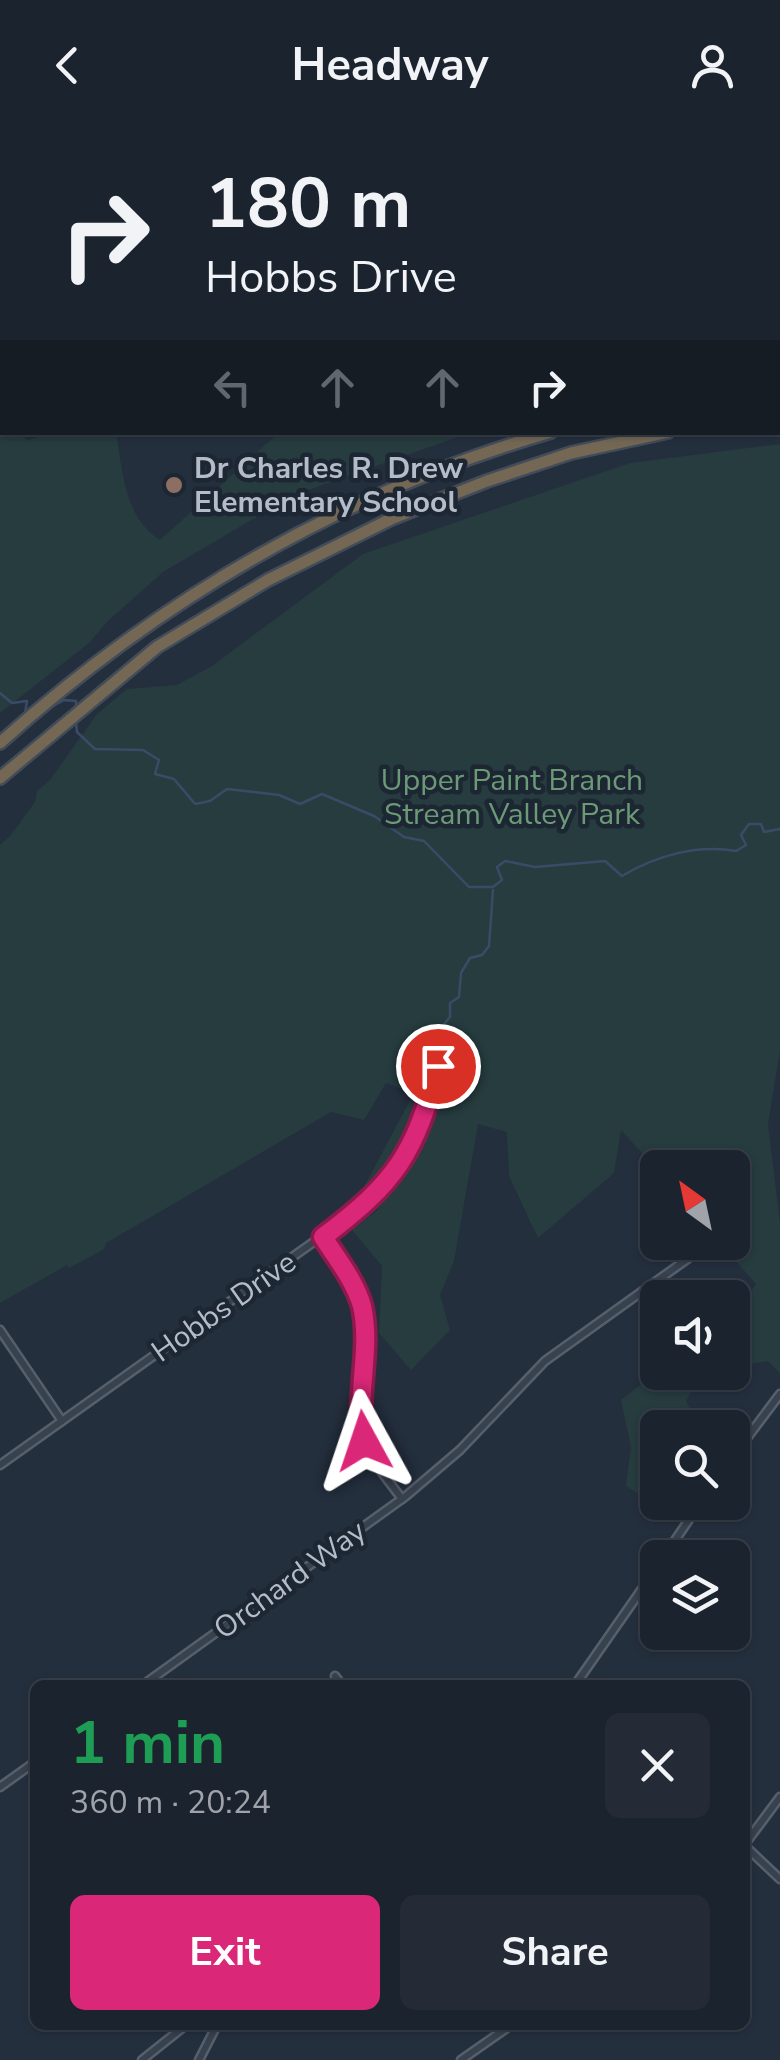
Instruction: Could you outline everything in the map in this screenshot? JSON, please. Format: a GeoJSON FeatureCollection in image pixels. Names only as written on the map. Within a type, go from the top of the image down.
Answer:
{"type":"FeatureCollection","features":[{"type":"Feature","properties":{"kind":"highway"},"geometry":{"type":"LineString","coordinates":[[0,743],[126,638],[254,556],[380,493],[475,454],[541,435]]}},
{"type":"Feature","properties":{"kind":"highway"},"geometry":{"type":"LineString","coordinates":[[0,778],[157,646],[219,606],[391,518],[571,453],[654,435]]}},
{"type":"Feature","properties":{"kind":"street","name":"Hobbs Drive"},"geometry":{"type":"LineString","coordinates":[[0,1465],[367,1204],[411,1150],[438,1066]]}},
{"type":"Feature","properties":{"kind":"street"},"geometry":{"type":"LineString","coordinates":[[323,1237],[348,1274],[362,1307],[365,1330],[360,1418],[364,1441],[402,1500]]}},
{"type":"Feature","properties":{"kind":"street","name":"Orchard Way"},"geometry":{"type":"LineString","coordinates":[[150,1680],[402,1500],[460,1450],[545,1361],[686,1260]]}},
{"type":"Feature","properties":{"kind":"street"},"geometry":{"type":"LineString","coordinates":[[0,1330],[62,1421]]}},
{"type":"Feature","properties":{"kind":"street"},"geometry":{"type":"LineString","coordinates":[[750,1434],[780,1394]]}},
{"type":"Feature","properties":{"kind":"street"},"geometry":{"type":"LineString","coordinates":[[578,1680],[640,1592]]}},
{"type":"Feature","properties":{"kind":"street"},"geometry":{"type":"LineString","coordinates":[[335,1676],[338,1680]]}},
{"type":"Feature","properties":{"kind":"street"},"geometry":{"type":"LineString","coordinates":[[0,1787],[30,1766]]}},
{"type":"Feature","properties":{"kind":"street"},"geometry":{"type":"LineString","coordinates":[[750,1838],[780,1797]]}},
{"type":"Feature","properties":{"kind":"street"},"geometry":{"type":"LineString","coordinates":[[750,1850],[780,1879]]}},
{"type":"Feature","properties":{"kind":"street"},"geometry":{"type":"LineString","coordinates":[[142,2060],[180,2030]]}},
{"type":"Feature","properties":{"kind":"street"},"geometry":{"type":"LineString","coordinates":[[199,2060],[215,2030]]}},
{"type":"Feature","properties":{"kind":"street"},"geometry":{"type":"LineString","coordinates":[[461,2060],[504,2030]]}},
{"type":"Feature","properties":{"kind":"green space"},"geometry":{"type":"Polygon","coordinates":[[[0,435],[23,435],[27,441],[43,435],[116,435],[132,506],[160,540],[275,436],[463,435],[294,495],[163,572],[89,643],[0,713],[0,435]]]}},
{"type":"Feature","properties":{"kind":"green space","name":"Upper Paint Branch Stream Valley Park"},"geometry":{"type":"Polygon","coordinates":[[[780,444],[780,1050],[768,1124],[780,1224],[780,1373],[768,1361],[750,1364],[750,1292],[756,1284],[735,1260],[750,1260],[750,1150],[640,1151],[621,1130],[614,1173],[538,1238],[509,1176],[507,1132],[478,1124],[454,1261],[440,1295],[450,1330],[411,1370],[379,1333],[382,1266],[352,1230],[379,1209],[365,1185],[414,1093],[386,1083],[364,1120],[331,1112],[106,1243],[104,1249],[0,1303],[0,845],[35,802],[37,791],[50,780],[97,714],[127,689],[177,685],[212,666],[363,554],[630,463],[780,444]]]}},
{"type":"Feature","properties":{"kind":"green space"},"geometry":{"type":"Polygon","coordinates":[[[640,1385],[640,1390],[692,1390],[686,1401],[691,1410],[640,1410],[640,1495],[626,1486],[631,1447],[621,1400],[640,1385]]]}},
{"type":"Feature","properties":{"kind":"waterway"},"geometry":{"type":"LineString","coordinates":[[0,693],[12,703],[27,701],[25,713],[29,713]]}},
{"type":"Feature","properties":{"kind":"waterway"},"geometry":{"type":"LineString","coordinates":[[46,710],[64,700],[76,701],[76,710]]}},
{"type":"Feature","properties":{"kind":"waterway"},"geometry":{"type":"LineString","coordinates":[[76,723],[77,732],[95,749],[143,750],[159,760],[155,774],[174,779],[195,804],[210,801],[227,789],[279,795],[300,804],[322,794],[374,816],[404,837],[424,841],[469,887],[493,887],[502,880],[497,867],[505,861],[535,867],[605,861],[622,876],[677,853],[706,849],[736,851],[746,845],[741,835],[749,824],[761,824],[764,832],[780,829]]}},
{"type":"Feature","properties":{"kind":"waterway"},"geometry":{"type":"LineString","coordinates":[[414,1083],[425,1077],[441,1081],[448,1064],[434,1036],[450,1017],[450,1003],[459,997],[461,973],[470,958],[482,955],[489,946],[493,890]]}},
{"type":"Feature","properties":{"kind":"place","name":"Dr Charles R. Drew Elementary School"},"geometry":{"type":"Point","coordinates":[174,485]}},
{"type":"Feature","properties":{"kind":"route"},"geometry":{"type":"LineString","coordinates":[[364,1441],[360,1418],[365,1330],[362,1307],[348,1274],[323,1237],[367,1204],[411,1150],[438,1066]]}}]}
